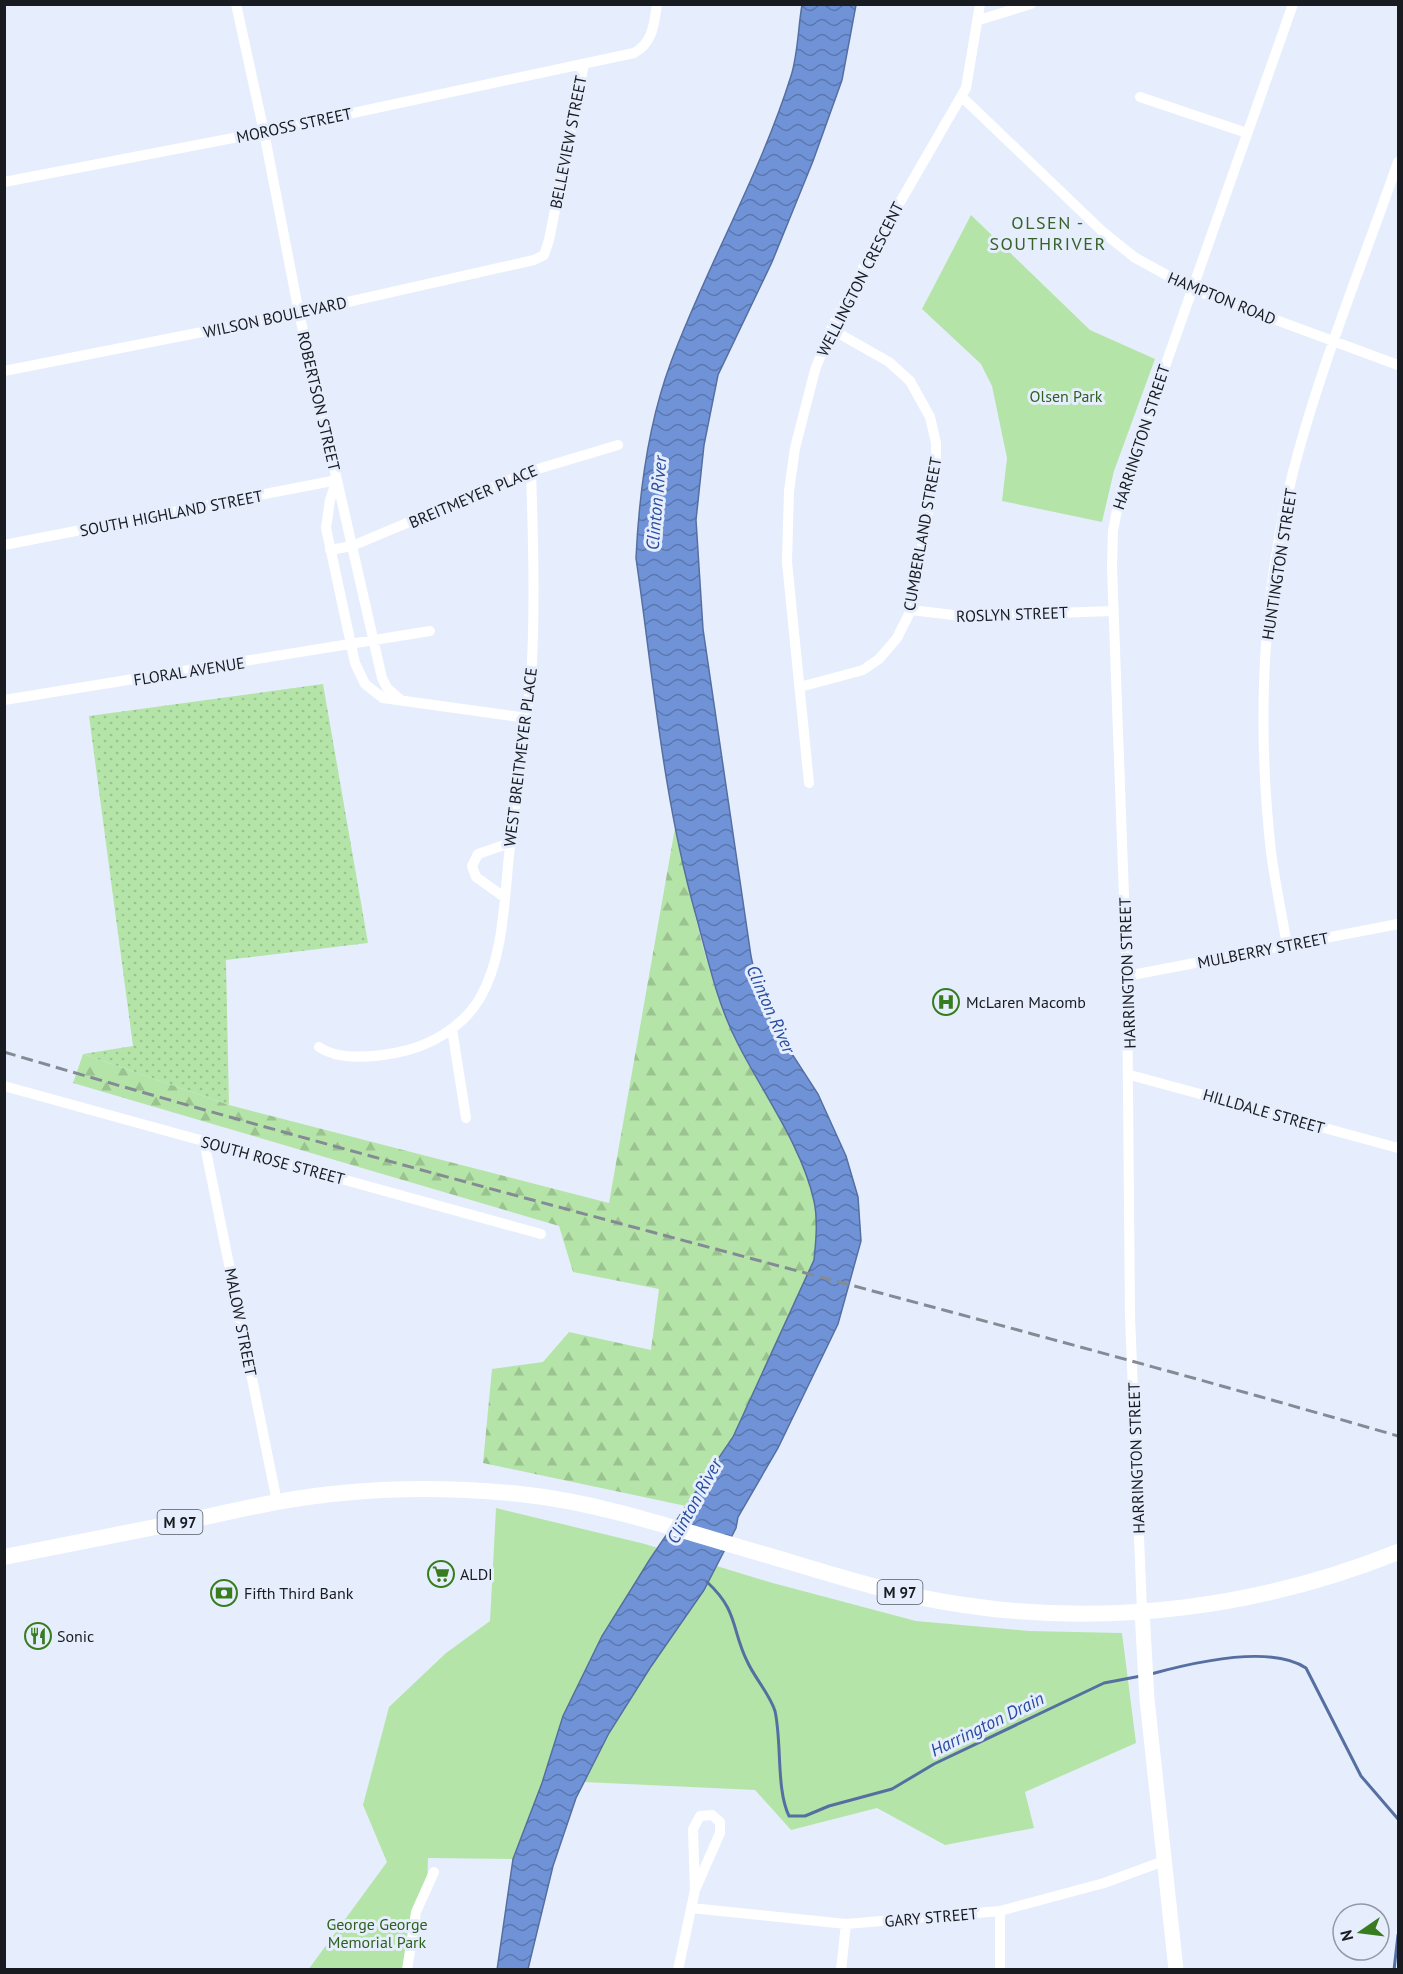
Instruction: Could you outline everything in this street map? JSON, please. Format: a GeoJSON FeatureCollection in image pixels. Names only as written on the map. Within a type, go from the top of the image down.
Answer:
{"type":"FeatureCollection","features":[{"type":"Feature","properties":{"kind":"main road","name":"M 97"},"geometry":{"type":"LineString","coordinates":[[4,1557],[277,1502],[382,1490],[473,1490],[558,1499],[659,1523],[878,1587],[961,1605],[1061,1614],[1168,1610],[1253,1597],[1357,1568],[1398,1552]]}},
{"type":"Feature","properties":{"kind":"street","name":"ROBERTSON STREET"},"geometry":{"type":"LineString","coordinates":[[236,4],[264,132],[298,313],[374,642],[384,683],[401,700]]}},
{"type":"Feature","properties":{"kind":"street","name":"BELLEVIEW STREET"},"geometry":{"type":"LineString","coordinates":[[544,255],[549,240],[584,64],[634,53],[645,46],[652,31],[657,4]]}},
{"type":"Feature","properties":{"kind":"street","name":"WELLINGTON CRESCENT"},"geometry":{"type":"LineString","coordinates":[[809,783],[787,562],[789,491],[795,448],[814,370],[831,329],[873,249],[962,97],[970,78],[980,4]]}},
{"type":"Feature","properties":{"kind":"street"},"geometry":{"type":"LineString","coordinates":[[979,20],[1031,4]]}},
{"type":"Feature","properties":{"kind":"street","name":"HARRINGTON STREET"},"geometry":{"type":"LineString","coordinates":[[1176,1970],[1143,1656],[1130,1317],[1130,1075],[1113,611],[1113,531],[1120,494],[1293,4]]}},
{"type":"Feature","properties":{"kind":"street","name":"MOROSS STREET"},"geometry":{"type":"LineString","coordinates":[[4,182],[264,132],[584,64]]}},
{"type":"Feature","properties":{"kind":"street","name":"HAMPTON ROAD"},"geometry":{"type":"LineString","coordinates":[[962,97],[1123,248],[1192,289],[1398,365]]}},
{"type":"Feature","properties":{"kind":"street"},"geometry":{"type":"LineString","coordinates":[[1140,97],[1247,133]]}},
{"type":"Feature","properties":{"kind":"street","name":"HUNTINGTON STREET"},"geometry":{"type":"LineString","coordinates":[[1287,946],[1272,856],[1266,793],[1264,711],[1267,637],[1281,529],[1293,474],[1334,342],[1398,162]]}},
{"type":"Feature","properties":{"kind":"street","name":"WILSON BOULEVARD"},"geometry":{"type":"LineString","coordinates":[[4,371],[298,313],[527,263],[544,255]]}},
{"type":"Feature","properties":{"kind":"street","name":"CUMBERLAND STREET"},"geometry":{"type":"LineString","coordinates":[[800,687],[854,674],[871,665],[897,638],[911,610],[936,469],[932,423],[921,397],[900,371],[831,329]]}},
{"type":"Feature","properties":{"kind":"street","name":"BREITMEYER PLACE"},"geometry":{"type":"LineString","coordinates":[[330,550],[352,546],[531,471],[618,445]]}},
{"type":"Feature","properties":{"kind":"street","name":"WEST BREITMEYER PLACE"},"geometry":{"type":"LineString","coordinates":[[319,1047],[327,1052],[342,1055],[391,1054],[423,1046],[452,1029],[480,998],[487,982],[499,937],[527,718],[533,613],[531,471]]}},
{"type":"Feature","properties":{"kind":"street","name":"ROBERTSON STREET"},"geometry":{"type":"LineString","coordinates":[[337,480],[327,513],[326,528],[351,646],[360,677],[368,688],[383,698],[527,718]]}},
{"type":"Feature","properties":{"kind":"street","name":"SOUTH HIGHLAND STREET"},"geometry":{"type":"LineString","coordinates":[[4,545],[337,480]]}},
{"type":"Feature","properties":{"kind":"street","name":"ROSLYN STREET"},"geometry":{"type":"LineString","coordinates":[[911,610],[962,616],[1113,611]]}},
{"type":"Feature","properties":{"kind":"street","name":"FLORAL AVENUE"},"geometry":{"type":"LineString","coordinates":[[4,700],[351,646],[430,631]]}},
{"type":"Feature","properties":{"kind":"street"},"geometry":{"type":"LineString","coordinates":[[504,897],[476,877],[472,866],[478,854],[510,843]]}},
{"type":"Feature","properties":{"kind":"street","name":"MULBERRY STREET"},"geometry":{"type":"LineString","coordinates":[[1127,976],[1398,924]]}},
{"type":"Feature","properties":{"kind":"street"},"geometry":{"type":"LineString","coordinates":[[452,1029],[466,1118]]}},
{"type":"Feature","properties":{"kind":"street","name":"HILLDALE STREET"},"geometry":{"type":"LineString","coordinates":[[1130,1075],[1398,1148]]}},
{"type":"Feature","properties":{"kind":"street","name":"SOUTH ROSE STREET"},"geometry":{"type":"LineString","coordinates":[[4,1086],[542,1234]]}},
{"type":"Feature","properties":{"kind":"street","name":"MALOW STREET"},"geometry":{"type":"LineString","coordinates":[[204,1141],[277,1502]]}},
{"type":"Feature","properties":{"kind":"street"},"geometry":{"type":"LineString","coordinates":[[678,1970],[695,1890],[720,1833],[720,1822],[712,1815],[700,1816],[693,1829],[695,1890]]}},
{"type":"Feature","properties":{"kind":"street","name":"GARY STREET"},"geometry":{"type":"LineString","coordinates":[[691,1908],[846,1924],[1000,1911],[1104,1883],[1164,1861]]}},
{"type":"Feature","properties":{"kind":"street"},"geometry":{"type":"LineString","coordinates":[[407,1970],[416,1912],[434,1872]]}},
{"type":"Feature","properties":{"kind":"street"},"geometry":{"type":"LineString","coordinates":[[1000,1911],[1000,1970]]}},
{"type":"Feature","properties":{"kind":"street"},"geometry":{"type":"LineString","coordinates":[[841,1970],[846,1924]]}},
{"type":"Feature","properties":{"kind":"green space","name":"Olsen Park"},"geometry":{"type":"Polygon","coordinates":[[[971,215],[1090,330],[1155,359],[1114,471],[1102,522],[1002,501],[1007,458],[992,386],[981,364],[922,309],[971,215]]]}},
{"type":"Feature","properties":{"kind":"green space"},"geometry":{"type":"Polygon","coordinates":[[[323,684],[368,943],[226,960],[229,1105],[83,1054],[133,1046],[89,716],[323,684]]]}},
{"type":"Feature","properties":{"kind":"green space"},"geometry":{"type":"Polygon","coordinates":[[[675,828],[690,896],[722,1008],[744,1056],[797,1151],[814,1201],[816,1223],[814,1260],[733,1437],[686,1506],[483,1463],[492,1369],[543,1362],[569,1332],[651,1350],[659,1289],[573,1272],[559,1226],[73,1083],[83,1054],[229,1105],[609,1203],[675,828]]]}},
{"type":"Feature","properties":{"kind":"green space","name":"George George Memorial Park"},"geometry":{"type":"Polygon","coordinates":[[[496,1508],[645,1544],[769,1582],[916,1621],[1029,1631],[1122,1633],[1136,1743],[1025,1792],[1034,1828],[945,1845],[877,1808],[791,1830],[755,1790],[584,1782],[543,1783],[513,1859],[428,1858],[427,1888],[407,1969],[308,1970],[387,1862],[363,1805],[389,1707],[446,1653],[490,1621],[496,1508]]]}},
{"type":"Feature","properties":{"kind":"water","name":"Clinton River"},"geometry":{"type":"Polygon","coordinates":[[[802,5],[856,5],[842,80],[813,161],[772,262],[718,375],[704,445],[696,520],[703,629],[758,990],[772,1023],[818,1094],[846,1156],[858,1197],[861,1241],[838,1324],[778,1448],[738,1517],[736,1528],[704,1590],[650,1668],[609,1733],[576,1798],[553,1866],[528,1969],[497,1970],[513,1859],[542,1783],[563,1716],[602,1636],[650,1559],[733,1437],[814,1260],[816,1216],[808,1180],[791,1140],[737,1042],[723,1010],[684,869],[660,736],[636,558],[646,458],[663,385],[685,326],[749,184],[778,113],[797,50],[802,5]]]}},
{"type":"Feature","properties":{"kind":"waterway","name":"Harrington Drain"},"geometry":{"type":"LineString","coordinates":[[707,1582],[725,1602],[748,1663],[775,1711],[782,1793],[789,1816],[805,1816],[829,1806],[892,1789],[934,1764],[1104,1683],[1141,1676]]}},
{"type":"Feature","properties":{"kind":"waterway","name":"Harrington Drain"},"geometry":{"type":"LineString","coordinates":[[1151,1674],[1208,1661],[1252,1656],[1291,1661],[1306,1668],[1361,1776],[1398,1819]]}},
{"type":"Feature","properties":{"kind":"waterway","name":"Harrington Drain"},"geometry":{"type":"LineString","coordinates":[[1394,1970],[1398,1935]]}},
{"type":"Feature","properties":{"kind":"railway"},"geometry":{"type":"LineString","coordinates":[[4,1052],[352,1151],[1050,1339],[1398,1436]]}},
{"type":"Feature","properties":{"kind":"place","name":"McLaren Macomb"},"geometry":{"type":"Point","coordinates":[946,1002]}},
{"type":"Feature","properties":{"kind":"place","name":"ALDI"},"geometry":{"type":"Point","coordinates":[441,1574]}},
{"type":"Feature","properties":{"kind":"place","name":"Fifth Third Bank"},"geometry":{"type":"Point","coordinates":[224,1593]}},
{"type":"Feature","properties":{"kind":"place","name":"Sonic"},"geometry":{"type":"Point","coordinates":[38,1636]}},
{"type":"Feature","properties":{"kind":"district","name":"OLSEN - SOUTHRIVER"},"geometry":{"type":"Point","coordinates":[1048,232]}}]}
